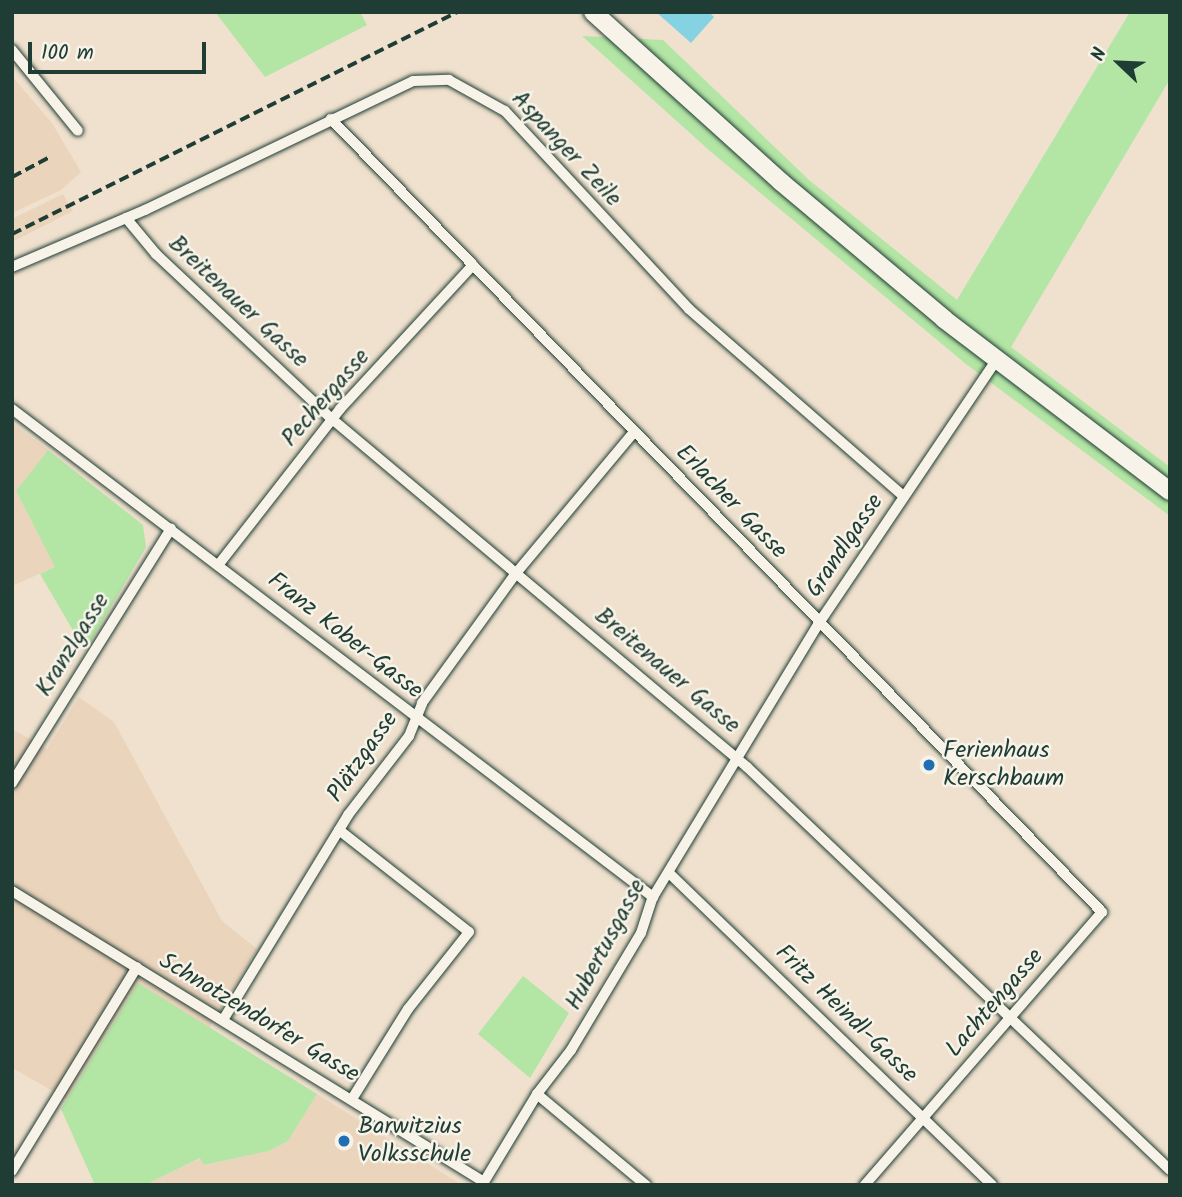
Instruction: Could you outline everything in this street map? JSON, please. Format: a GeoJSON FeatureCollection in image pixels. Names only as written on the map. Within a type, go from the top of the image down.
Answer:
{"type":"FeatureCollection","features":[{"type":"Feature","properties":{"kind":"main road"},"geometry":{"type":"LineString","coordinates":[[593,12],[781,182],[996,361],[1170,491]]}},
{"type":"Feature","properties":{"kind":"street"},"geometry":{"type":"LineString","coordinates":[[12,50],[78,131]]}},
{"type":"Feature","properties":{"kind":"street","name":"Aspanger Zeile"},"geometry":{"type":"LineString","coordinates":[[12,267],[126,218],[413,81],[433,78],[449,80],[486,97],[505,111],[689,309],[903,496]]}},
{"type":"Feature","properties":{"kind":"street","name":"Erlacher Gasse"},"geometry":{"type":"LineString","coordinates":[[331,119],[1102,912]]}},
{"type":"Feature","properties":{"kind":"street","name":"Breitenauer Gasse"},"geometry":{"type":"LineString","coordinates":[[126,218],[165,263],[332,419],[737,759],[1170,1170]]}},
{"type":"Feature","properties":{"kind":"street","name":"Pechergasse"},"geometry":{"type":"LineString","coordinates":[[219,564],[332,419],[473,265]]}},
{"type":"Feature","properties":{"kind":"street","name":"Grandlgasse"},"geometry":{"type":"LineString","coordinates":[[737,759],[819,623],[996,361]]}},
{"type":"Feature","properties":{"kind":"street","name":"Franz Kober-Gasse"},"geometry":{"type":"LineString","coordinates":[[12,409],[653,897]]}},
{"type":"Feature","properties":{"kind":"street","name":"Plätzgasse"},"geometry":{"type":"LineString","coordinates":[[223,1020],[339,830],[409,736],[422,703],[517,572],[634,432]]}},
{"type":"Feature","properties":{"kind":"street","name":"Kranzlgasse"},"geometry":{"type":"LineString","coordinates":[[12,783],[171,529]]}},
{"type":"Feature","properties":{"kind":"street","name":"Hubertusgasse"},"geometry":{"type":"LineString","coordinates":[[484,1182],[537,1094],[571,1050],[641,933],[653,897],[737,759]]}},
{"type":"Feature","properties":{"kind":"street"},"geometry":{"type":"LineString","coordinates":[[339,830],[468,932],[408,1009],[352,1099]]}},
{"type":"Feature","properties":{"kind":"street","name":"Fritz Heindl-Gasse"},"geometry":{"type":"LineString","coordinates":[[669,873],[992,1185]]}},
{"type":"Feature","properties":{"kind":"street","name":"Schnotzendorfer Gasse"},"geometry":{"type":"LineString","coordinates":[[12,891],[484,1182]]}},
{"type":"Feature","properties":{"kind":"street","name":"Lachtengasse"},"geometry":{"type":"LineString","coordinates":[[865,1185],[1102,912]]}},
{"type":"Feature","properties":{"kind":"street"},"geometry":{"type":"LineString","coordinates":[[12,1171],[137,967]]}},
{"type":"Feature","properties":{"kind":"street"},"geometry":{"type":"LineString","coordinates":[[537,1094],[646,1185]]}},
{"type":"Feature","properties":{"kind":"shaded area"},"geometry":{"type":"Polygon","coordinates":[[[12,76],[52,123],[81,172],[61,190],[12,213],[12,76]]]}},
{"type":"Feature","properties":{"kind":"shaded area"},"geometry":{"type":"Polygon","coordinates":[[[63,194],[73,211],[12,242],[12,219],[63,194]]]}},
{"type":"Feature","properties":{"kind":"shaded area"},"geometry":{"type":"Polygon","coordinates":[[[12,423],[48,450],[16,491],[55,567],[12,586],[12,423]]]}},
{"type":"Feature","properties":{"kind":"shaded area"},"geometry":{"type":"Polygon","coordinates":[[[79,697],[114,722],[222,921],[257,949],[209,1028],[138,983],[67,1099],[12,1068],[12,729],[47,749],[79,697]]]}},
{"type":"Feature","properties":{"kind":"shaded area"},"geometry":{"type":"Polygon","coordinates":[[[317,1094],[462,1185],[145,1185],[201,1158],[205,1165],[269,1151],[288,1141],[317,1094]]]}},
{"type":"Feature","properties":{"kind":"green space"},"geometry":{"type":"Polygon","coordinates":[[[215,12],[360,12],[367,25],[265,77],[215,12]]]}},
{"type":"Feature","properties":{"kind":"green space"},"geometry":{"type":"Polygon","coordinates":[[[1130,12],[1170,12],[1170,79],[1011,347],[1170,467],[1170,516],[966,364],[710,151],[582,36],[663,40],[809,180],[957,300],[1130,12]]]}},
{"type":"Feature","properties":{"kind":"green space"},"geometry":{"type":"Polygon","coordinates":[[[48,450],[143,525],[146,547],[85,651],[40,574],[55,567],[16,491],[48,450]]]}},
{"type":"Feature","properties":{"kind":"green space"},"geometry":{"type":"Polygon","coordinates":[[[523,976],[569,1013],[530,1078],[478,1034],[523,976]]]}},
{"type":"Feature","properties":{"kind":"green space"},"geometry":{"type":"Polygon","coordinates":[[[138,983],[317,1094],[288,1141],[269,1151],[204,1165],[200,1158],[145,1185],[95,1185],[61,1109],[138,983]]]}},
{"type":"Feature","properties":{"kind":"water"},"geometry":{"type":"Polygon","coordinates":[[[656,12],[709,12],[714,17],[691,43],[656,12]]]}},
{"type":"Feature","properties":{"kind":"railway"},"geometry":{"type":"LineString","coordinates":[[12,234],[457,12]]}},
{"type":"Feature","properties":{"kind":"railway"},"geometry":{"type":"LineString","coordinates":[[12,177],[48,158]]}},
{"type":"Feature","properties":{"kind":"place","name":"Ferienhaus Kerschbaum"},"geometry":{"type":"Point","coordinates":[929,765]}},
{"type":"Feature","properties":{"kind":"place","name":"Barwitzius Volksschule"},"geometry":{"type":"Point","coordinates":[344,1141]}}]}
